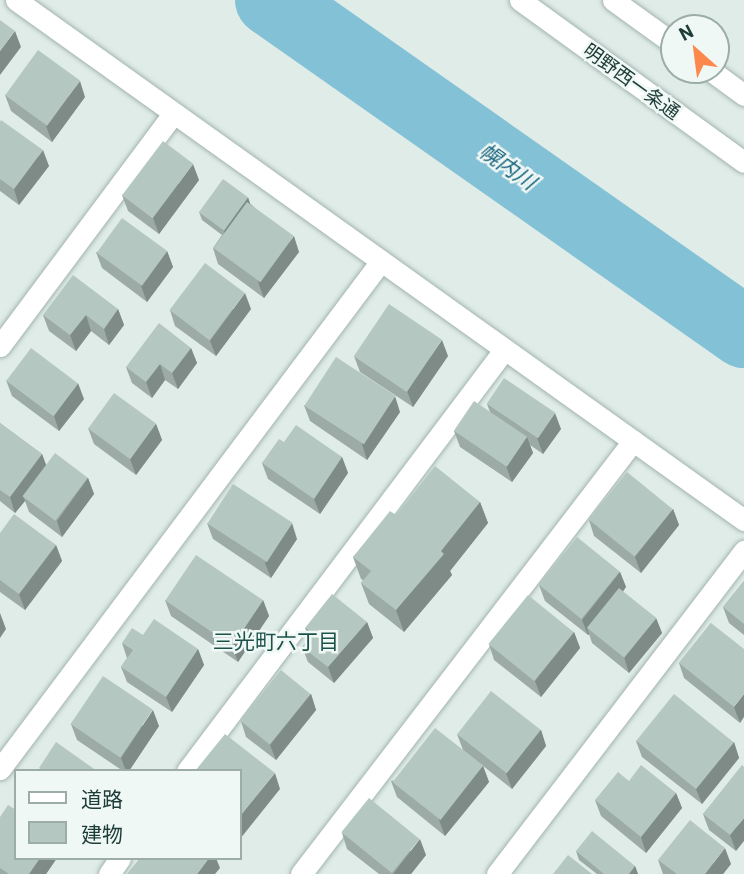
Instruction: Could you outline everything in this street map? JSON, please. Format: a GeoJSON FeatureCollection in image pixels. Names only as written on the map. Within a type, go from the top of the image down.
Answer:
{"type":"FeatureCollection","features":[{"type":"Feature","properties":{"kind":"street"},"geometry":{"type":"LineString","coordinates":[[16,0],[744,520]]}},
{"type":"Feature","properties":{"kind":"street","name":"明野西一条通"},"geometry":{"type":"LineString","coordinates":[[520,0],[744,162]]}},
{"type":"Feature","properties":{"kind":"street"},"geometry":{"type":"LineString","coordinates":[[613,0],[660,34]]}},
{"type":"Feature","properties":{"kind":"street"},"geometry":{"type":"LineString","coordinates":[[0,346],[173,114]]}},
{"type":"Feature","properties":{"kind":"street"},"geometry":{"type":"LineString","coordinates":[[0,769],[381,261]]}},
{"type":"Feature","properties":{"kind":"street"},"geometry":{"type":"LineString","coordinates":[[189,769],[504,350]]}},
{"type":"Feature","properties":{"kind":"street"},"geometry":{"type":"LineString","coordinates":[[301,874],[633,441]]}},
{"type":"Feature","properties":{"kind":"street"},"geometry":{"type":"LineString","coordinates":[[497,874],[744,551]]}},
{"type":"Feature","properties":{"kind":"building"},"geometry":{"type":"Polygon","coordinates":[[[0,20],[15,31],[0,51],[0,20]]]}},
{"type":"Feature","properties":{"kind":"building"},"geometry":{"type":"Polygon","coordinates":[[[38,50],[80,81],[47,126],[5,95],[38,50]]]}},
{"type":"Feature","properties":{"kind":"building"},"geometry":{"type":"Polygon","coordinates":[[[1,120],[43,150],[14,189],[0,179],[1,120]]]}},
{"type":"Feature","properties":{"kind":"building"},"geometry":{"type":"Polygon","coordinates":[[[163,141],[193,164],[152,218],[122,195],[163,141]]]}},
{"type":"Feature","properties":{"kind":"building"},"geometry":{"type":"Polygon","coordinates":[[[223,179],[248,197],[224,230],[199,212],[223,179]]]}},
{"type":"Feature","properties":{"kind":"building"},"geometry":{"type":"Polygon","coordinates":[[[247,202],[294,236],[260,282],[213,248],[247,202]]]}},
{"type":"Feature","properties":{"kind":"building"},"geometry":{"type":"Polygon","coordinates":[[[122,218],[167,251],[142,286],[97,253],[122,218]]]}},
{"type":"Feature","properties":{"kind":"building"},"geometry":{"type":"Polygon","coordinates":[[[205,263],[245,293],[209,340],[169,310],[205,263]]]}},
{"type":"Feature","properties":{"kind":"building"},"geometry":{"type":"Polygon","coordinates":[[[73,275],[118,309],[104,329],[86,315],[70,335],[43,315],[73,275]]]}},
{"type":"Feature","properties":{"kind":"building"},"geometry":{"type":"Polygon","coordinates":[[[389,304],[442,340],[407,392],[354,356],[389,304]]]}},
{"type":"Feature","properties":{"kind":"building"},"geometry":{"type":"Polygon","coordinates":[[[159,323],[191,348],[172,373],[160,364],[146,382],[126,367],[159,323]]]}},
{"type":"Feature","properties":{"kind":"building"},"geometry":{"type":"Polygon","coordinates":[[[31,348],[78,384],[53,416],[6,381],[31,348]]]}},
{"type":"Feature","properties":{"kind":"building"},"geometry":{"type":"Polygon","coordinates":[[[336,357],[396,396],[364,444],[304,406],[336,357]]]}},
{"type":"Feature","properties":{"kind":"building"},"geometry":{"type":"Polygon","coordinates":[[[504,378],[555,413],[538,438],[487,404],[504,378]]]}},
{"type":"Feature","properties":{"kind":"building"},"geometry":{"type":"Polygon","coordinates":[[[114,393],[156,424],[130,459],[88,429],[114,393]]]}},
{"type":"Feature","properties":{"kind":"building"},"geometry":{"type":"Polygon","coordinates":[[[474,401],[527,437],[507,467],[454,431],[474,401]]]}},
{"type":"Feature","properties":{"kind":"building"},"geometry":{"type":"Polygon","coordinates":[[[0,423],[42,454],[10,497],[0,490],[0,423]]]}},
{"type":"Feature","properties":{"kind":"building"},"geometry":{"type":"Polygon","coordinates":[[[296,425],[342,457],[314,499],[262,463],[279,439],[284,442],[296,425]]]}},
{"type":"Feature","properties":{"kind":"building"},"geometry":{"type":"Polygon","coordinates":[[[55,453],[88,478],[55,521],[23,496],[55,453]]]}},
{"type":"Feature","properties":{"kind":"building"},"geometry":{"type":"Polygon","coordinates":[[[435,466],[480,502],[441,551],[444,554],[396,610],[361,583],[371,571],[353,557],[390,511],[396,515],[435,466]]]}},
{"type":"Feature","properties":{"kind":"building"},"geometry":{"type":"Polygon","coordinates":[[[627,472],[673,509],[634,557],[589,519],[627,472]]]}},
{"type":"Feature","properties":{"kind":"building"},"geometry":{"type":"Polygon","coordinates":[[[233,484],[293,523],[267,562],[207,523],[233,484]]]}},
{"type":"Feature","properties":{"kind":"building"},"geometry":{"type":"Polygon","coordinates":[[[14,514],[56,545],[19,594],[0,580],[0,533],[14,514]]]}},
{"type":"Feature","properties":{"kind":"building"},"geometry":{"type":"Polygon","coordinates":[[[577,537],[620,572],[581,619],[539,584],[577,537]]]}},
{"type":"Feature","properties":{"kind":"building"},"geometry":{"type":"Polygon","coordinates":[[[196,555],[263,600],[232,646],[165,601],[196,555]]]}},
{"type":"Feature","properties":{"kind":"building"},"geometry":{"type":"Polygon","coordinates":[[[744,581],[744,624],[723,607],[744,581]]]}},
{"type":"Feature","properties":{"kind":"building"},"geometry":{"type":"Polygon","coordinates":[[[619,588],[656,618],[624,658],[587,628],[619,588]]]}},
{"type":"Feature","properties":{"kind":"building"},"geometry":{"type":"Polygon","coordinates":[[[332,594],[367,622],[328,667],[302,647],[313,633],[305,628],[332,594]]]}},
{"type":"Feature","properties":{"kind":"building"},"geometry":{"type":"Polygon","coordinates":[[[528,595],[574,632],[534,681],[488,644],[528,595]]]}},
{"type":"Feature","properties":{"kind":"building"},"geometry":{"type":"Polygon","coordinates":[[[154,619],[198,649],[166,697],[121,667],[133,650],[122,643],[132,628],[143,635],[154,619]]]}},
{"type":"Feature","properties":{"kind":"building"},"geometry":{"type":"Polygon","coordinates":[[[711,623],[744,649],[744,694],[734,707],[679,663],[711,623]]]}},
{"type":"Feature","properties":{"kind":"building"},"geometry":{"type":"Polygon","coordinates":[[[281,670],[311,694],[270,744],[240,721],[281,670]]]}},
{"type":"Feature","properties":{"kind":"building"},"geometry":{"type":"Polygon","coordinates":[[[103,676],[153,710],[120,758],[71,724],[103,676]]]}},
{"type":"Feature","properties":{"kind":"building"},"geometry":{"type":"Polygon","coordinates":[[[491,691],[541,730],[507,773],[457,734],[491,691]]]}},
{"type":"Feature","properties":{"kind":"building"},"geometry":{"type":"Polygon","coordinates":[[[674,694],[734,742],[696,789],[636,741],[674,694]]]}},
{"type":"Feature","properties":{"kind":"building"},"geometry":{"type":"Polygon","coordinates":[[[435,728],[483,766],[441,820],[393,782],[435,728]]]}},
{"type":"Feature","properties":{"kind":"building"},"geometry":{"type":"Polygon","coordinates":[[[225,734],[275,773],[242,814],[242,769],[197,769],[225,734]]]}},
{"type":"Feature","properties":{"kind":"building"},"geometry":{"type":"Polygon","coordinates":[[[56,742],[94,769],[40,769],[56,742]]]}},
{"type":"Feature","properties":{"kind":"building"},"geometry":{"type":"Polygon","coordinates":[[[641,765],[676,793],[641,837],[595,800],[618,772],[629,781],[641,765]]]}},
{"type":"Feature","properties":{"kind":"building"},"geometry":{"type":"Polygon","coordinates":[[[742,765],[744,818],[730,835],[703,814],[742,765]]]}},
{"type":"Feature","properties":{"kind":"building"},"geometry":{"type":"Polygon","coordinates":[[[369,798],[420,839],[392,873],[341,832],[369,798]]]}},
{"type":"Feature","properties":{"kind":"building"},"geometry":{"type":"Polygon","coordinates":[[[8,805],[14,809],[14,860],[39,860],[29,874],[9,874],[0,868],[0,817],[8,805]]]}},
{"type":"Feature","properties":{"kind":"building"},"geometry":{"type":"Polygon","coordinates":[[[690,820],[725,848],[705,874],[677,874],[658,860],[690,820]]]}},
{"type":"Feature","properties":{"kind":"building"},"geometry":{"type":"Polygon","coordinates":[[[592,831],[635,866],[629,874],[604,874],[576,851],[592,831]]]}},
{"type":"Feature","properties":{"kind":"building"},"geometry":{"type":"Polygon","coordinates":[[[568,855],[592,874],[553,874],[568,855]]]}},
{"type":"Feature","properties":{"kind":"building"},"geometry":{"type":"Polygon","coordinates":[[[138,860],[208,860],[197,874],[127,874],[138,860]]]}},
{"type":"Feature","properties":{"kind":"waterway","name":"幌内川"},"geometry":{"type":"LineString","coordinates":[[271,0],[744,332]]}},
{"type":"Feature","properties":{"kind":"district","name":"三光町六丁目"},"geometry":{"type":"Point","coordinates":[276,641]}}]}
